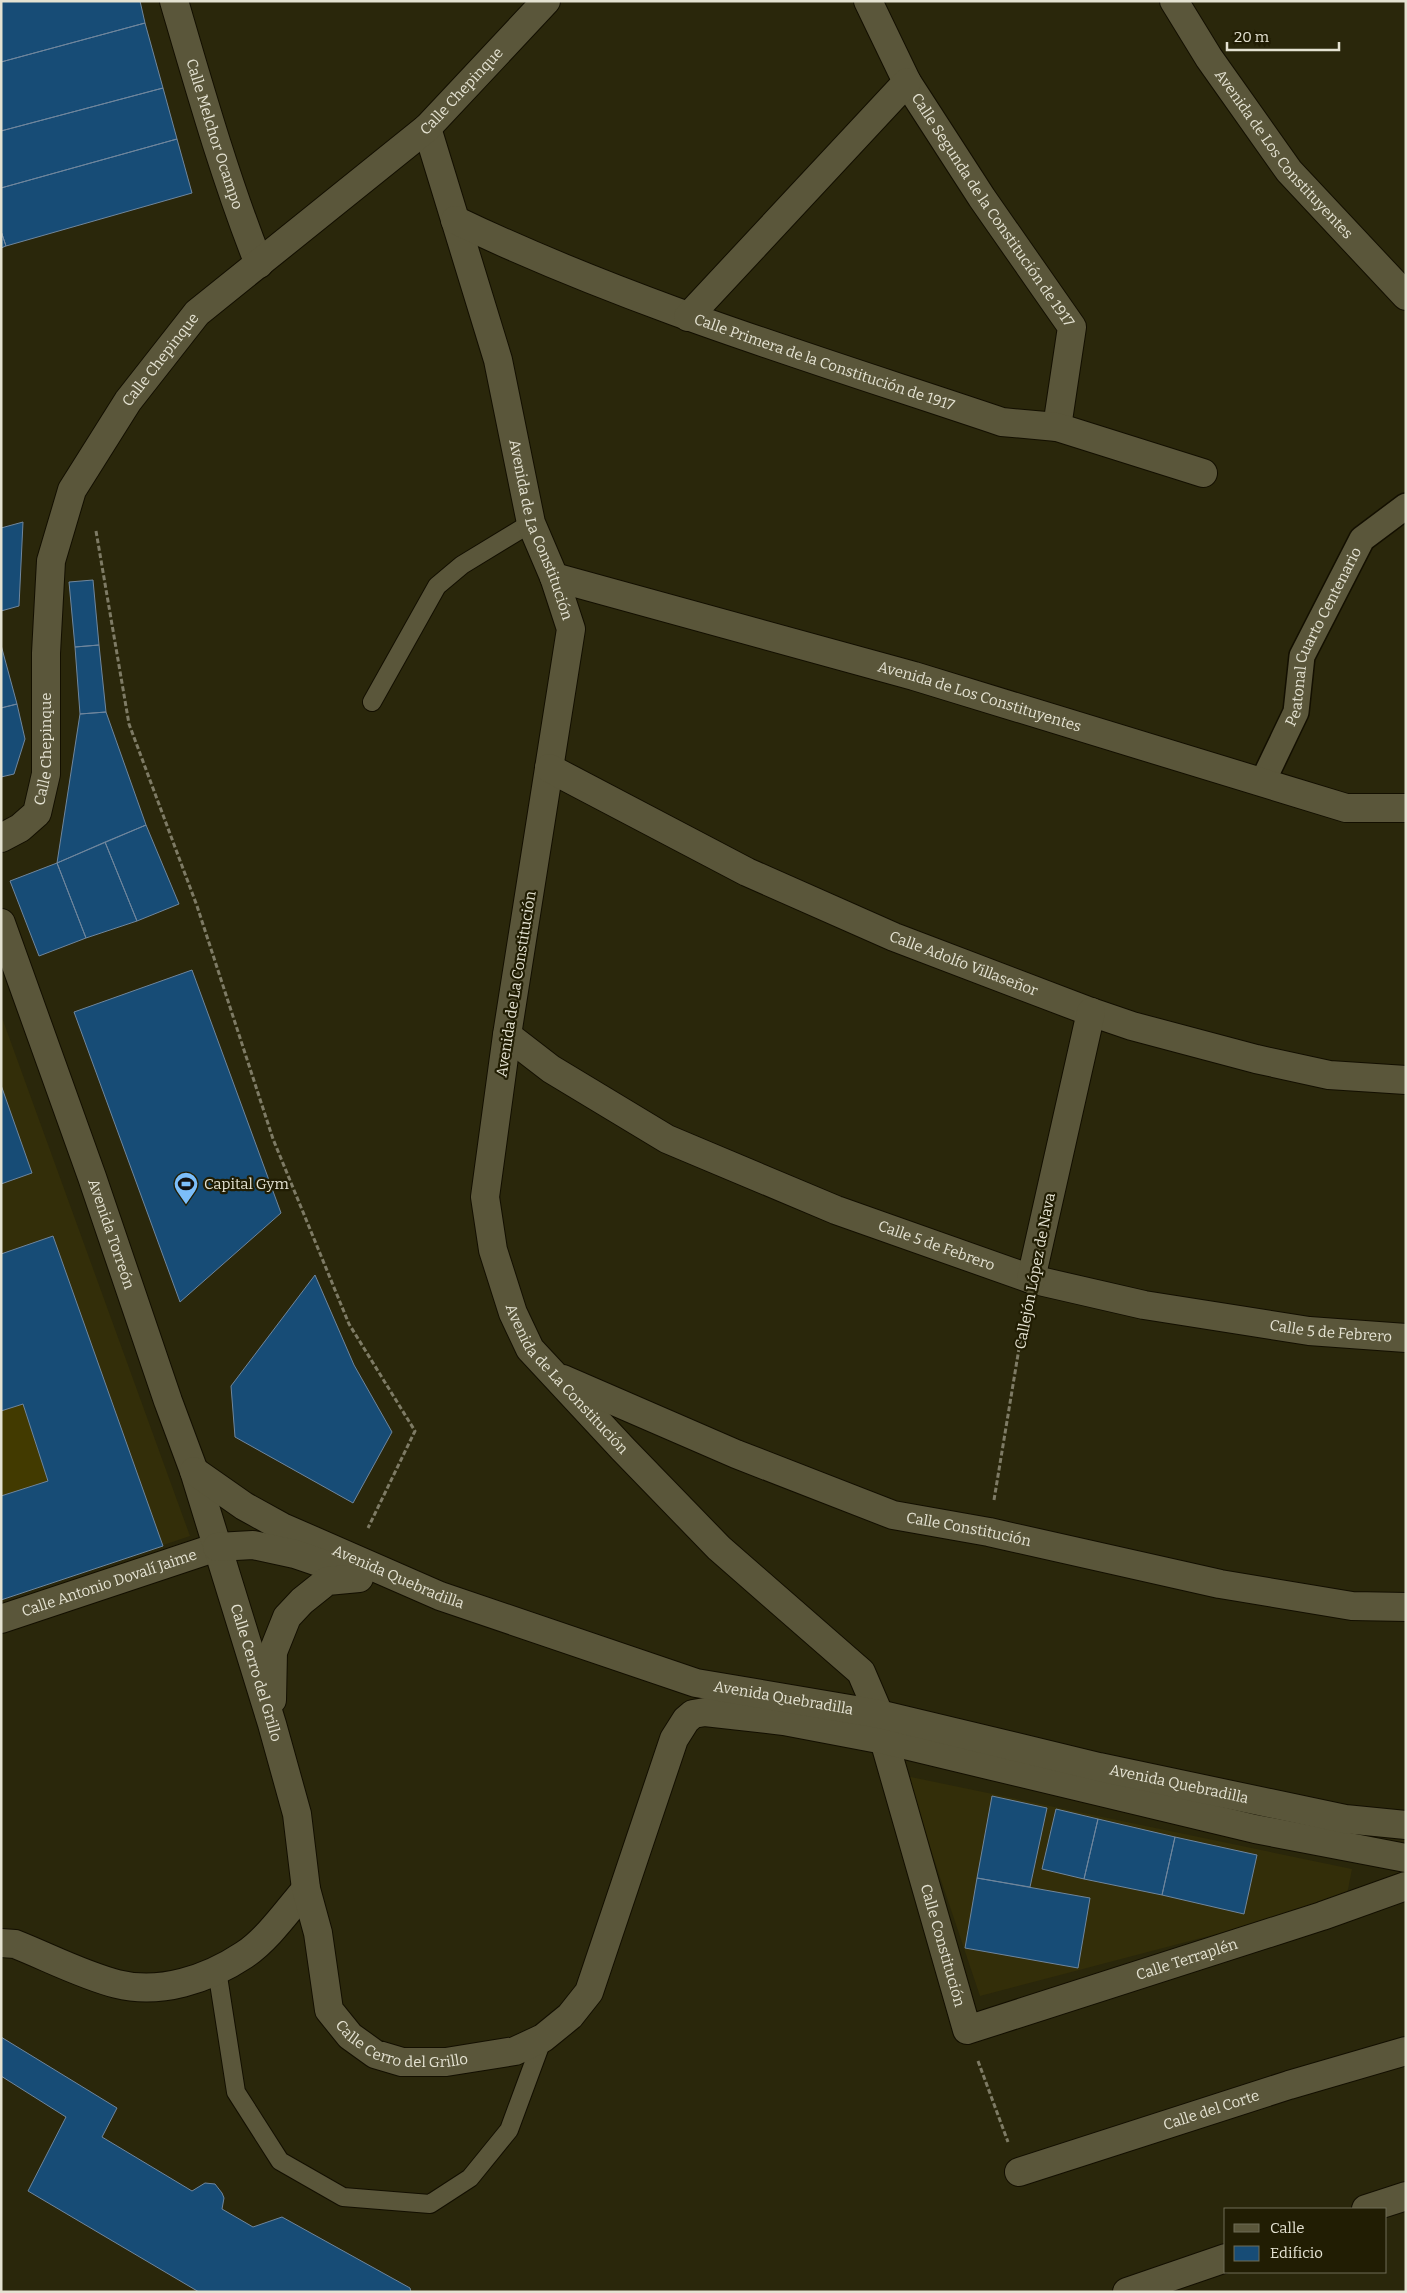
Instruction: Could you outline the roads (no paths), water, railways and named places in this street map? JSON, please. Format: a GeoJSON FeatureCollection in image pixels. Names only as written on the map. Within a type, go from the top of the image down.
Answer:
{"type":"FeatureCollection","features":[{"type":"Feature","properties":{"kind":"street","name":"Calle Melchor Ocampo"},"geometry":{"type":"LineString","coordinates":[[174,1],[234,200],[259,264]]}},
{"type":"Feature","properties":{"kind":"street","name":"Calle Chepinque"},"geometry":{"type":"LineString","coordinates":[[1,838],[20,828],[37,813],[46,774],[46,653],[51,561],[72,490],[128,401],[197,313],[426,128],[546,1]]}},
{"type":"Feature","properties":{"kind":"street","name":"Calle Segunda de la Constitución de 1917"},"geometry":{"type":"LineString","coordinates":[[868,1],[906,82],[982,198],[1072,327],[1057,427]]}},
{"type":"Feature","properties":{"kind":"street","name":"Avenida de Los Constituyentes"},"geometry":{"type":"LineString","coordinates":[[1174,1],[1209,58],[1289,171],[1406,296]]}},
{"type":"Feature","properties":{"kind":"street","name":"Calle Segunda de la Constitución de 1917"},"geometry":{"type":"LineString","coordinates":[[688,317],[906,82]]}},
{"type":"Feature","properties":{"kind":"street","name":"Avenida de La Constitución"},"geometry":{"type":"LineString","coordinates":[[426,128],[498,360],[531,523],[554,577],[571,629],[507,1035],[485,1197],[493,1250],[512,1313],[530,1349],[718,1548],[861,1672],[879,1714]]}},
{"type":"Feature","properties":{"kind":"street","name":"Calle Primera de la Constitución de 1917"},"geometry":{"type":"LineString","coordinates":[[455,220],[511,247],[688,317],[1002,422],[1057,427],[1203,472]]}},
{"type":"Feature","properties":{"kind":"street","name":"Peatonal Cuarto Centenario"},"geometry":{"type":"LineString","coordinates":[[1262,783],[1296,712],[1302,656],[1362,539],[1406,506]]}},
{"type":"Feature","properties":{"kind":"street","name":"Avenida de Los Constituyentes"},"geometry":{"type":"LineString","coordinates":[[554,577],[914,676],[1346,808],[1406,808]]}},
{"type":"Feature","properties":{"kind":"street","name":"Calle Adolfo Villaseñor"},"geometry":{"type":"LineString","coordinates":[[549,768],[747,872],[894,937],[1091,1012],[1132,1026],[1265,1061],[1329,1075],[1406,1080]]}},
{"type":"Feature","properties":{"kind":"street","name":"Avenida Torreón"},"geometry":{"type":"LineString","coordinates":[[3,936],[88,1168],[194,1471],[217,1547]]}},
{"type":"Feature","properties":{"kind":"street","name":"Callejón López de Nava"},"geometry":{"type":"LineString","coordinates":[[1031,1279],[1091,1012]]}},
{"type":"Feature","properties":{"kind":"street","name":"Calle 5 de Febrero"},"geometry":{"type":"LineString","coordinates":[[507,1035],[552,1069],[667,1139],[836,1210],[1031,1279],[1144,1305],[1309,1331],[1406,1338]]}},
{"type":"Feature","properties":{"kind":"street","name":"Calle Constitución"},"geometry":{"type":"LineString","coordinates":[[553,1375],[736,1454],[893,1515],[989,1532],[1220,1584],[1352,1606],[1406,1607]]}},
{"type":"Feature","properties":{"kind":"street","name":"Avenida Quebradilla"},"geometry":{"type":"LineString","coordinates":[[194,1471],[244,1506],[282,1528],[360,1567],[696,1683],[879,1714],[1099,1767],[1345,1819],[1406,1825]]}},
{"type":"Feature","properties":{"kind":"street","name":"Calle Antonio Dovalí Jaime"},"geometry":{"type":"LineString","coordinates":[[1,1618],[217,1547],[253,1545],[360,1567]]}},
{"type":"Feature","properties":{"kind":"street","name":"Calle Cerro del Grillo"},"geometry":{"type":"LineString","coordinates":[[217,1547],[272,1724],[297,1814],[306,1889],[318,1932],[329,2010],[350,2036],[374,2054],[402,2062],[446,2062],[515,2051],[543,2038]]}},
{"type":"Feature","properties":{"kind":"street"},"geometry":{"type":"LineString","coordinates":[[272,1724],[273,1652],[287,1617],[302,1601],[327,1581],[360,1567]]}},
{"type":"Feature","properties":{"kind":"street","name":"Avenida Quebradilla"},"geometry":{"type":"LineString","coordinates":[[543,2038],[570,2016],[589,1992],[674,1739],[686,1720],[693,1714],[705,1712],[784,1721],[884,1740],[1012,1772],[1255,1828],[1406,1858]]}},
{"type":"Feature","properties":{"kind":"street","name":"Calle Constitución"},"geometry":{"type":"LineString","coordinates":[[879,1714],[884,1740],[967,2030]]}},
{"type":"Feature","properties":{"kind":"street","name":"Calle Terraplén"},"geometry":{"type":"LineString","coordinates":[[967,2030],[1322,1916],[1406,1886]]}},
{"type":"Feature","properties":{"kind":"street"},"geometry":{"type":"LineString","coordinates":[[1,1943],[15,1944],[119,1984],[157,1987],[189,1982],[217,1970],[245,1954],[276,1924],[306,1889]]}},
{"type":"Feature","properties":{"kind":"street","name":"Calle del Corte"},"geometry":{"type":"LineString","coordinates":[[1019,2172],[1289,2085],[1406,2051]]}},
{"type":"Feature","properties":{"kind":"street"},"geometry":{"type":"LineString","coordinates":[[1369,2208],[1406,2196]]}},
{"type":"Feature","properties":{"kind":"street"},"geometry":{"type":"LineString","coordinates":[[1127,2292],[1224,2259]]}},
{"type":"Feature","properties":{"kind":"lane"},"geometry":{"type":"LineString","coordinates":[[372,702],[437,586],[462,566],[531,523]]}},
{"type":"Feature","properties":{"kind":"lane"},"geometry":{"type":"LineString","coordinates":[[217,1970],[236,2092],[280,2161],[343,2197],[430,2204],[470,2178],[509,2130],[543,2038]]}},
{"type":"Feature","properties":{"kind":"place","name":"Capital Gym"},"geometry":{"type":"Point","coordinates":[186,1205]}}]}
